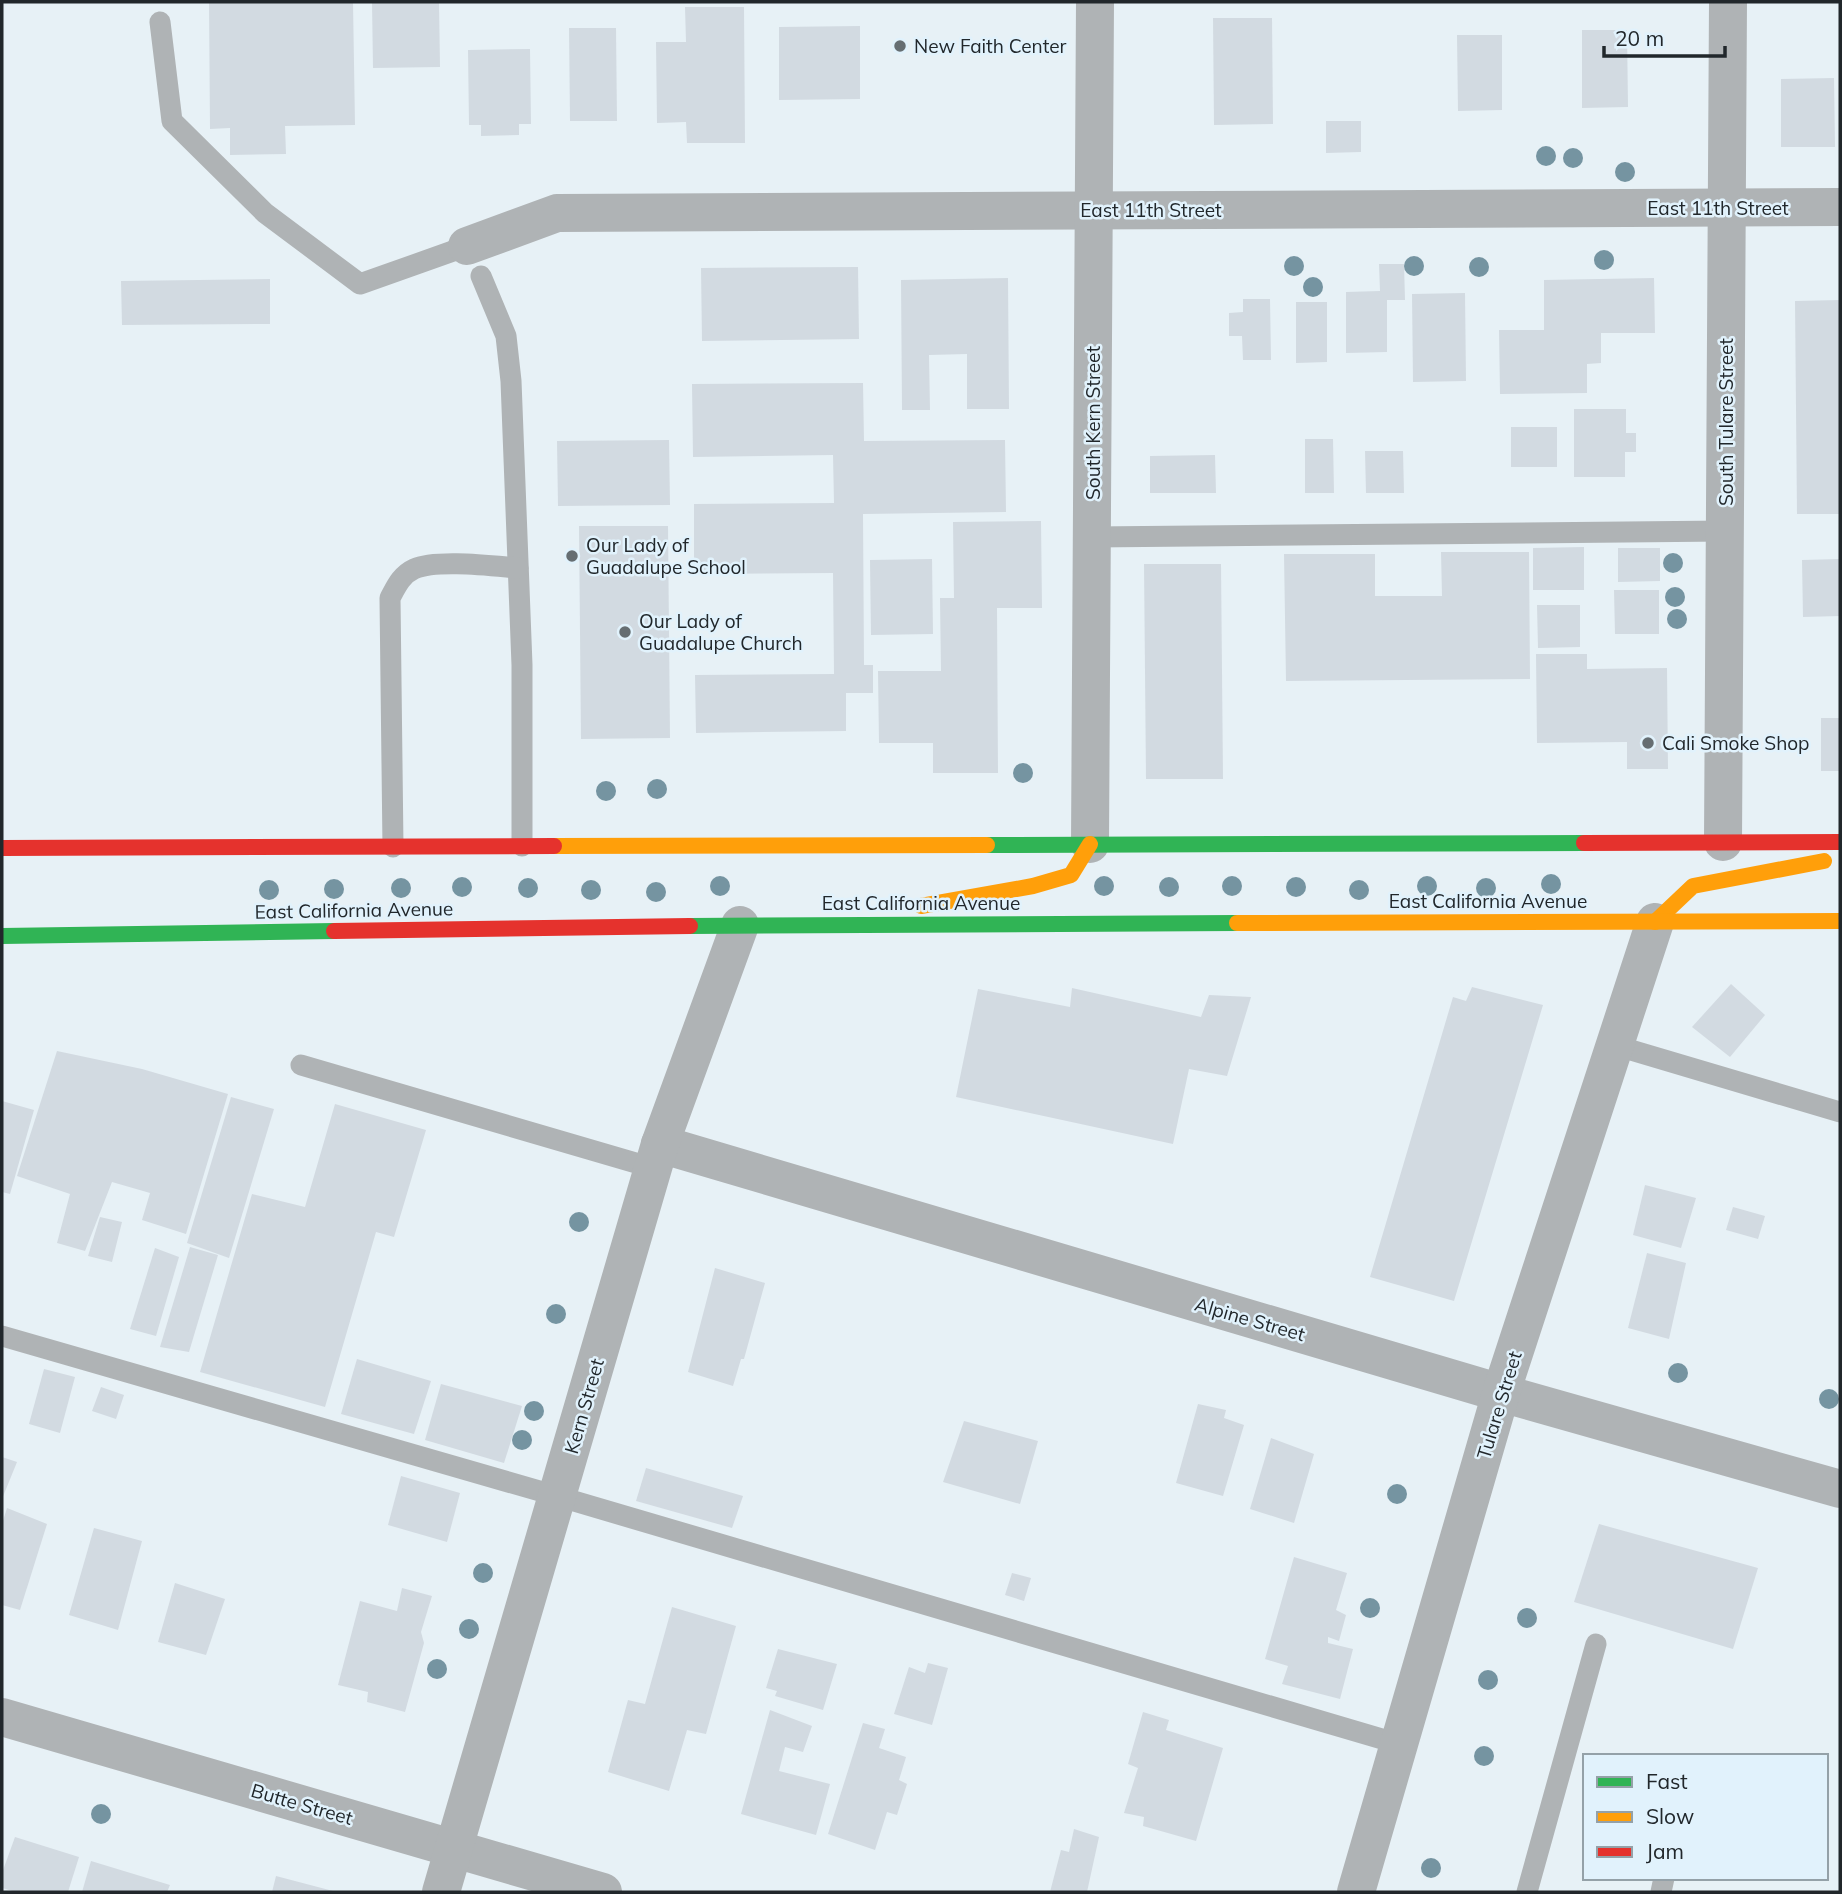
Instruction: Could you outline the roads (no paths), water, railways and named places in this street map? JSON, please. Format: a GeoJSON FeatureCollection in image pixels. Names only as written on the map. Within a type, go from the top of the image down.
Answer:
{"type":"FeatureCollection","features":[{"type":"Feature","properties":{"kind":"main road"},"geometry":{"type":"LineString","coordinates":[[2,848],[1840,842]]}},
{"type":"Feature","properties":{"kind":"main road"},"geometry":{"type":"LineString","coordinates":[[816,925],[1058,879],[1071,875],[1090,844]]}},
{"type":"Feature","properties":{"kind":"main road"},"geometry":{"type":"LineString","coordinates":[[1655,922],[1693,886],[1755,872],[1840,859]]}},
{"type":"Feature","properties":{"kind":"main road","name":"East California Avenue"},"geometry":{"type":"LineString","coordinates":[[2,936],[740,925],[1840,921]]}},
{"type":"Feature","properties":{"kind":"street","name":"South Kern Street"},"geometry":{"type":"LineString","coordinates":[[1090,844],[1095,2]]}},
{"type":"Feature","properties":{"kind":"street","name":"South Tulare Street"},"geometry":{"type":"LineString","coordinates":[[1723,842],[1728,2]]}},
{"type":"Feature","properties":{"kind":"street","name":"East 11th Street"},"geometry":{"type":"LineString","coordinates":[[474,261],[558,213],[1840,207]]}},
{"type":"Feature","properties":{"kind":"street","name":"Tulare Street"},"geometry":{"type":"LineString","coordinates":[[1356,1892],[1501,1393],[1655,922]]}},
{"type":"Feature","properties":{"kind":"street","name":"Kern Street"},"geometry":{"type":"LineString","coordinates":[[441,1892],[657,1156],[740,925]]}},
{"type":"Feature","properties":{"kind":"street","name":"Alpine Street"},"geometry":{"type":"LineString","coordinates":[[657,1156],[1840,1489]]}},
{"type":"Feature","properties":{"kind":"street","name":"Butte Street"},"geometry":{"type":"LineString","coordinates":[[2,1717],[603,1892]]}},
{"type":"Feature","properties":{"kind":"lane"},"geometry":{"type":"LineString","coordinates":[[160,22],[172,121],[265,213],[360,284],[474,261],[506,335],[511,382],[522,665],[522,846]]}},
{"type":"Feature","properties":{"kind":"lane"},"geometry":{"type":"LineString","coordinates":[[1093,537],[1726,531]]}},
{"type":"Feature","properties":{"kind":"lane"},"geometry":{"type":"LineString","coordinates":[[393,847],[390,598],[400,580],[415,568],[518,568]]}},
{"type":"Feature","properties":{"kind":"lane"},"geometry":{"type":"LineString","coordinates":[[1614,1045],[1840,1112]]}},
{"type":"Feature","properties":{"kind":"lane"},"geometry":{"type":"LineString","coordinates":[[301,1065],[657,1156]]}},
{"type":"Feature","properties":{"kind":"lane"},"geometry":{"type":"LineString","coordinates":[[2,1336],[558,1496],[1399,1744]]}},
{"type":"Feature","properties":{"kind":"lane"},"geometry":{"type":"LineString","coordinates":[[1527,1892],[1597,1644]]}},
{"type":"Feature","properties":{"kind":"place","name":"New Faith Center"},"geometry":{"type":"Point","coordinates":[900,46]}},
{"type":"Feature","properties":{"kind":"place","name":"Our Lady of Guadalupe School"},"geometry":{"type":"Point","coordinates":[572,556]}},
{"type":"Feature","properties":{"kind":"place","name":"Our Lady of Guadalupe Church"},"geometry":{"type":"Point","coordinates":[625,632]}},
{"type":"Feature","properties":{"kind":"place","name":"Cali Smoke Shop"},"geometry":{"type":"Point","coordinates":[1648,743]}}]}
